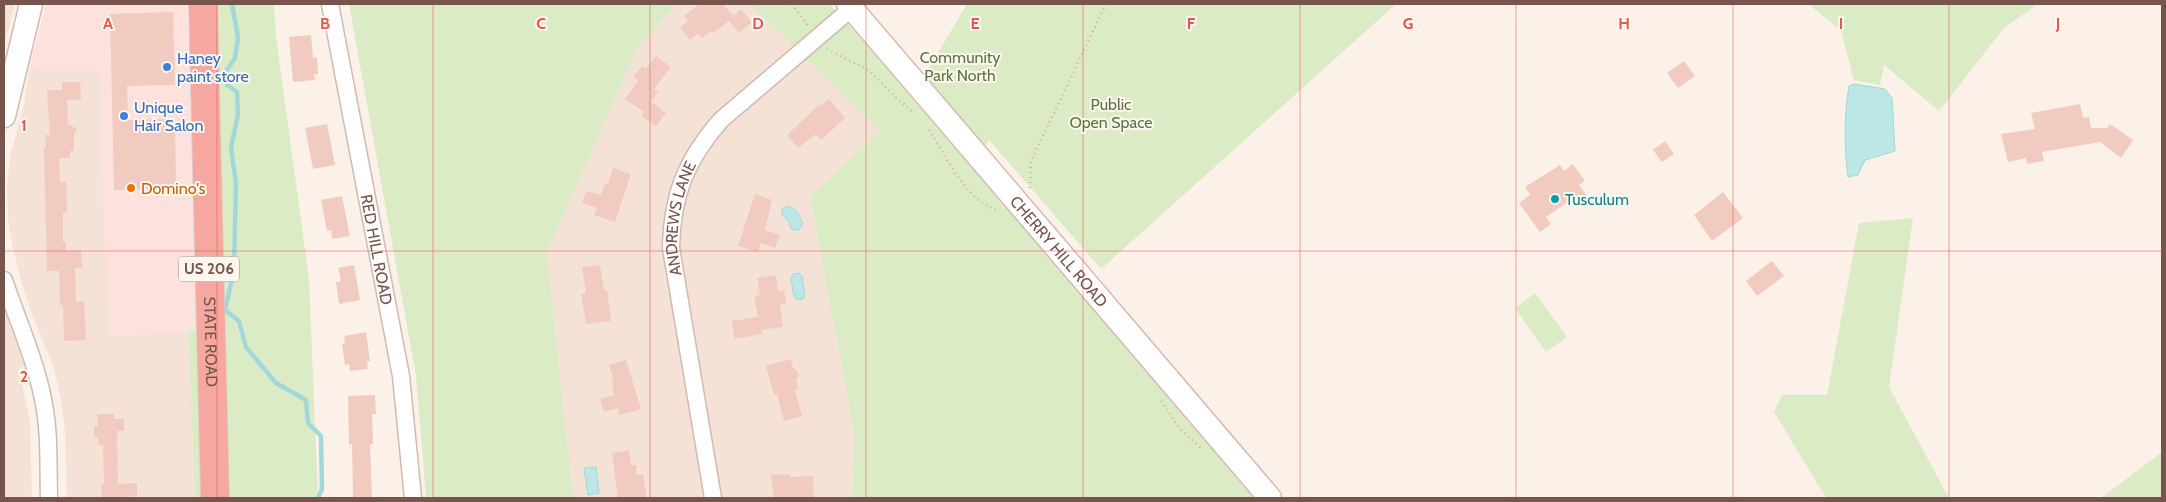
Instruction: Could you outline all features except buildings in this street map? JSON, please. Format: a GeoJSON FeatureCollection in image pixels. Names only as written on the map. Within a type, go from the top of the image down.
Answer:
{"type":"FeatureCollection","features":[{"type":"Feature","properties":{"kind":"highway","name":"STATE ROAD"},"geometry":{"type":"LineString","coordinates":[[203,4],[215,498]]}},
{"type":"Feature","properties":{"kind":"street"},"geometry":{"type":"LineString","coordinates":[[4,116],[31,4]]}},
{"type":"Feature","properties":{"kind":"street","name":"RED HILL ROAD"},"geometry":{"type":"LineString","coordinates":[[330,4],[401,376],[413,498]]}},
{"type":"Feature","properties":{"kind":"street","name":"ANDREWS LANE"},"geometry":{"type":"LineString","coordinates":[[713,498],[670,248],[675,201],[682,179],[693,158],[721,120],[850,6]]}},
{"type":"Feature","properties":{"kind":"street","name":"CHERRY HILL ROAD"},"geometry":{"type":"LineString","coordinates":[[850,6],[1270,498]]}},
{"type":"Feature","properties":{"kind":"street"},"geometry":{"type":"LineString","coordinates":[[4,280],[35,369],[43,399],[47,431],[49,498]]}},
{"type":"Feature","properties":{"kind":"path"},"geometry":{"type":"LineString","coordinates":[[792,4],[812,30]]}},
{"type":"Feature","properties":{"kind":"path"},"geometry":{"type":"LineString","coordinates":[[1030,194],[1031,161],[1106,4]]}},
{"type":"Feature","properties":{"kind":"path"},"geometry":{"type":"LineString","coordinates":[[822,44],[827,50],[870,71],[896,98],[914,112]]}},
{"type":"Feature","properties":{"kind":"path"},"geometry":{"type":"LineString","coordinates":[[925,124],[967,189],[977,200],[993,209],[1004,212]]}},
{"type":"Feature","properties":{"kind":"path"},"geometry":{"type":"LineString","coordinates":[[1160,396],[1168,414],[1178,428],[1206,452]]}},
{"type":"Feature","properties":{"kind":"shaded area"},"geometry":{"type":"Polygon","coordinates":[[[4,4],[15,4],[4,47],[4,4]]]}},
{"type":"Feature","properties":{"kind":"shaded area"},"geometry":{"type":"Polygon","coordinates":[[[46,4],[187,4],[198,330],[110,336],[103,193],[100,71],[29,70],[46,4]]]}},
{"type":"Feature","properties":{"kind":"shaded area"},"geometry":{"type":"Polygon","coordinates":[[[677,4],[749,4],[880,131],[810,197],[854,432],[852,498],[573,498],[547,253],[637,48],[677,4]]]}},
{"type":"Feature","properties":{"kind":"shaded area"},"geometry":{"type":"Polygon","coordinates":[[[29,70],[101,70],[103,193],[111,336],[188,331],[195,498],[67,498],[65,432],[61,399],[54,368],[30,309],[21,281],[8,219],[7,184],[11,153],[24,105],[29,70]]]}},
{"type":"Feature","properties":{"kind":"shaded area"},"geometry":{"type":"Polygon","coordinates":[[[4,308],[24,366],[19,368],[30,422],[32,498],[4,498],[4,308]]]}},
{"type":"Feature","properties":{"kind":"green space"},"geometry":{"type":"Polygon","coordinates":[[[218,4],[274,4],[276,37],[309,279],[318,498],[228,498],[221,314],[218,4]]]}},
{"type":"Feature","properties":{"kind":"green space"},"geometry":{"type":"Polygon","coordinates":[[[349,4],[677,4],[637,48],[547,253],[573,498],[426,498],[416,376],[349,4]]]}},
{"type":"Feature","properties":{"kind":"green space"},"geometry":{"type":"Polygon","coordinates":[[[749,4],[830,4],[913,95],[967,4],[1396,4],[1101,269],[989,140],[978,159],[1268,498],[852,498],[854,432],[810,197],[880,131],[749,4]]]}},
{"type":"Feature","properties":{"kind":"green space"},"geometry":{"type":"Polygon","coordinates":[[[1808,4],[2038,4],[2004,28],[1939,111],[1884,65],[1880,85],[1854,80],[1841,30],[1808,4]]]}},
{"type":"Feature","properties":{"kind":"green space"},"geometry":{"type":"Polygon","coordinates":[[[1913,218],[1889,387],[1949,498],[1826,498],[1774,412],[1782,395],[1827,395],[1859,223],[1913,218]]]}},
{"type":"Feature","properties":{"kind":"green space"},"geometry":{"type":"Polygon","coordinates":[[[1535,293],[1567,337],[1546,352],[1515,308],[1535,293]]]}},
{"type":"Feature","properties":{"kind":"green space"},"geometry":{"type":"Polygon","coordinates":[[[198,330],[204,498],[195,498],[188,331],[198,330]]]}},
{"type":"Feature","properties":{"kind":"green space"},"geometry":{"type":"Polygon","coordinates":[[[2162,452],[2162,498],[2101,498],[2162,452]]]}},
{"type":"Feature","properties":{"kind":"water"},"geometry":{"type":"Polygon","coordinates":[[[1854,84],[1885,89],[1892,98],[1895,151],[1865,160],[1858,175],[1848,177],[1845,120],[1849,86],[1854,84]]]}},
{"type":"Feature","properties":{"kind":"water"},"geometry":{"type":"Polygon","coordinates":[[[787,206],[798,213],[803,223],[799,230],[791,229],[789,222],[782,215],[782,209],[787,206]]]}},
{"type":"Feature","properties":{"kind":"water"},"geometry":{"type":"Polygon","coordinates":[[[799,273],[802,276],[805,295],[803,299],[797,300],[794,297],[791,278],[794,274],[799,273]]]}},
{"type":"Feature","properties":{"kind":"water"},"geometry":{"type":"Polygon","coordinates":[[[596,467],[599,493],[588,495],[584,468],[596,467]]]}},
{"type":"Feature","properties":{"kind":"waterway"},"geometry":{"type":"LineString","coordinates":[[232,4],[238,37],[235,58],[226,71],[227,85],[237,92],[238,114],[231,148],[236,183],[234,270],[225,310],[239,321],[246,347],[276,383],[306,400],[308,423],[321,436],[322,489],[318,498]]}},
{"type":"Feature","properties":{"kind":"place","name":"Haney paint store"},"geometry":{"type":"Point","coordinates":[167,67]}},
{"type":"Feature","properties":{"kind":"place","name":"Unique Hair Salon"},"geometry":{"type":"Point","coordinates":[124,116]}},
{"type":"Feature","properties":{"kind":"place","name":"Domino's"},"geometry":{"type":"Point","coordinates":[131,188]}},
{"type":"Feature","properties":{"kind":"place","name":"Tusculum"},"geometry":{"type":"Point","coordinates":[1555,199]}},
{"type":"Feature","properties":{"kind":"park label","name":"Community Park North"},"geometry":{"type":"Point","coordinates":[960,66]}},
{"type":"Feature","properties":{"kind":"park label","name":"Public Open Space"},"geometry":{"type":"Point","coordinates":[1111,113]}}]}
